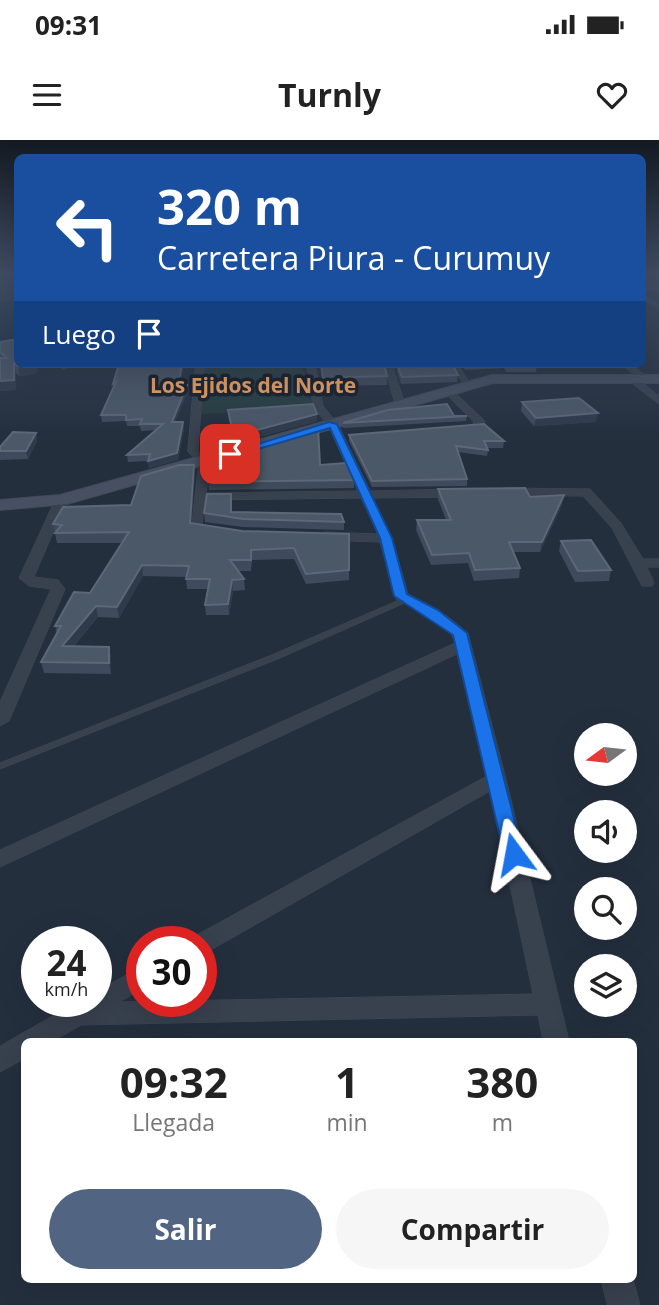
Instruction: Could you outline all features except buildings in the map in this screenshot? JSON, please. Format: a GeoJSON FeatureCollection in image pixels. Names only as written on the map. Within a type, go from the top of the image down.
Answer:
{"type":"FeatureCollection","features":[{"type":"Feature","properties":{"kind":"main road"},"geometry":{"type":"LineString","coordinates":[[0,505],[61,500],[205,461],[335,430],[400,404],[469,385],[503,379],[640,375]]}},
{"type":"Feature","properties":{"kind":"street"},"geometry":{"type":"LineString","coordinates":[[200,368],[193,452],[205,461],[195,527],[231,533]]}},
{"type":"Feature","properties":{"kind":"street"},"geometry":{"type":"LineString","coordinates":[[316,368],[318,407],[335,430],[386,538],[401,596],[405,601],[460,633],[497,779],[555,1038]]}},
{"type":"Feature","properties":{"kind":"street"},"geometry":{"type":"LineString","coordinates":[[389,368],[400,404]]}},
{"type":"Feature","properties":{"kind":"street"},"geometry":{"type":"LineString","coordinates":[[457,368],[469,385]]}},
{"type":"Feature","properties":{"kind":"street"},"geometry":{"type":"LineString","coordinates":[[640,375],[659,401]]}},
{"type":"Feature","properties":{"kind":"street"},"geometry":{"type":"LineString","coordinates":[[449,391],[480,422],[475,428],[449,430]]}},
{"type":"Feature","properties":{"kind":"street"},"geometry":{"type":"LineString","coordinates":[[335,430],[352,435]]}},
{"type":"Feature","properties":{"kind":"street"},"geometry":{"type":"LineString","coordinates":[[200,497],[472,492]]}},
{"type":"Feature","properties":{"kind":"street"},"geometry":{"type":"LineString","coordinates":[[486,492],[586,492],[617,526],[648,583]]}},
{"type":"Feature","properties":{"kind":"street"},"geometry":{"type":"LineString","coordinates":[[0,721],[58,589],[53,583],[34,583],[26,578],[61,500]]}},
{"type":"Feature","properties":{"kind":"street"},"geometry":{"type":"LineString","coordinates":[[308,536],[386,538]]}},
{"type":"Feature","properties":{"kind":"street"},"geometry":{"type":"LineString","coordinates":[[639,563],[659,563]]}},
{"type":"Feature","properties":{"kind":"street"},"geometry":{"type":"LineString","coordinates":[[0,859],[464,645]]}},
{"type":"Feature","properties":{"kind":"street"},"geometry":{"type":"LineString","coordinates":[[217,935],[497,779]]}},
{"type":"Feature","properties":{"kind":"street"},"geometry":{"type":"LineString","coordinates":[[112,1013],[547,1004]]}},
{"type":"Feature","properties":{"kind":"street"},"geometry":{"type":"LineString","coordinates":[[36,1038],[71,1017]]}},
{"type":"Feature","properties":{"kind":"street"},"geometry":{"type":"LineString","coordinates":[[0,1060],[21,1047]]}},
{"type":"Feature","properties":{"kind":"street"},"geometry":{"type":"LineString","coordinates":[[618,1283],[624,1305]]}},
{"type":"Feature","properties":{"kind":"lane"},"geometry":{"type":"LineString","coordinates":[[0,766],[277,656],[405,601]]}},
{"type":"Feature","properties":{"kind":"green space"},"geometry":{"type":"Polygon","coordinates":[[[203,368],[303,368],[313,410],[201,414],[203,368]]]}},
{"type":"Feature","properties":{"kind":"water"},"geometry":{"type":"Polygon","coordinates":[[[0,327],[14,327],[14,345],[0,347],[0,327]]]}},
{"type":"Feature","properties":{"kind":"district","name":"Los Ejidos del Norte"},"geometry":{"type":"Point","coordinates":[253,385]}},
{"type":"Feature","properties":{"kind":"route"},"geometry":{"type":"LineString","coordinates":[[230,454],[333,424],[386,538],[401,596],[405,601],[433,613],[460,633],[514,854]]}}]}
